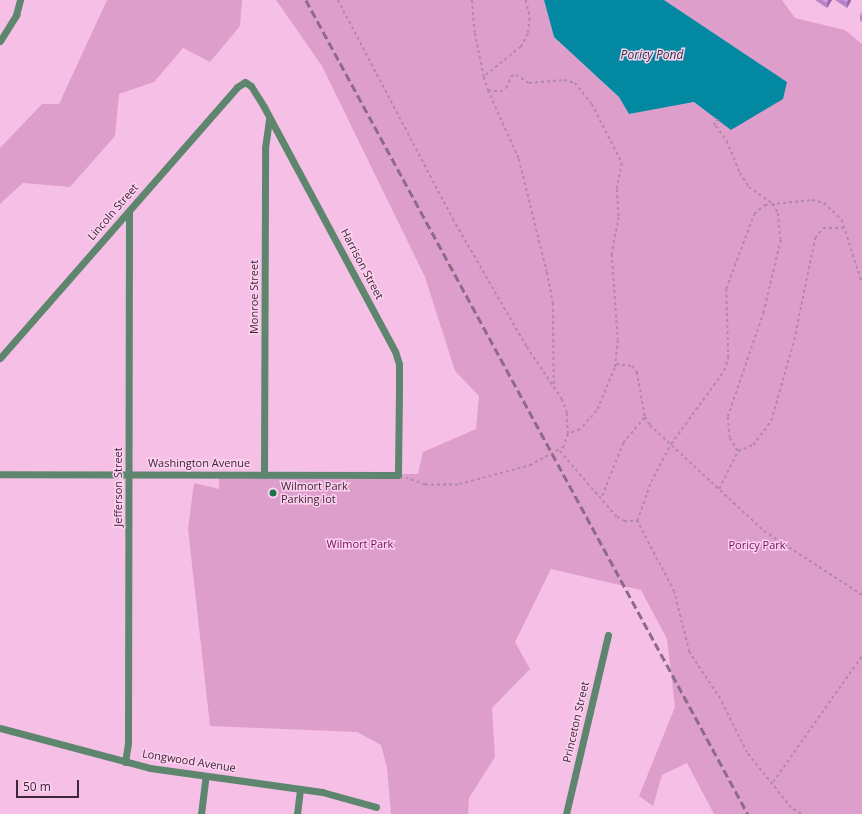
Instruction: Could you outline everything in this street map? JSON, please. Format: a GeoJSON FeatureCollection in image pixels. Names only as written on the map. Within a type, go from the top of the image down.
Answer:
{"type":"FeatureCollection","features":[{"type":"Feature","properties":{"kind":"street"},"geometry":{"type":"LineString","coordinates":[[0,41],[16,15],[20,0]]}},
{"type":"Feature","properties":{"kind":"street","name":"Harrison Street"},"geometry":{"type":"LineString","coordinates":[[245,82],[251,86],[398,357],[398,475]]}},
{"type":"Feature","properties":{"kind":"street","name":"Lincoln Street"},"geometry":{"type":"LineString","coordinates":[[0,358],[237,87],[245,82]]}},
{"type":"Feature","properties":{"kind":"street","name":"Monroe Street"},"geometry":{"type":"LineString","coordinates":[[264,475],[265,148],[269,120]]}},
{"type":"Feature","properties":{"kind":"street","name":"Jefferson Street"},"geometry":{"type":"LineString","coordinates":[[125,762],[128,743],[129,212]]}},
{"type":"Feature","properties":{"kind":"street","name":"Washington Avenue"},"geometry":{"type":"LineString","coordinates":[[0,474],[398,475]]}},
{"type":"Feature","properties":{"kind":"street","name":"Princeton Street"},"geometry":{"type":"LineString","coordinates":[[566,814],[608,635]]}},
{"type":"Feature","properties":{"kind":"street","name":"Longwood Avenue"},"geometry":{"type":"LineString","coordinates":[[0,728],[125,762],[206,776],[300,789],[350,798],[376,807]]}},
{"type":"Feature","properties":{"kind":"street"},"geometry":{"type":"LineString","coordinates":[[201,814],[206,776]]}},
{"type":"Feature","properties":{"kind":"street"},"geometry":{"type":"LineString","coordinates":[[297,814],[300,789]]}},
{"type":"Feature","properties":{"kind":"path"},"geometry":{"type":"LineString","coordinates":[[338,0],[453,219],[528,347],[554,386],[565,406],[568,434],[564,447],[560,451],[522,469],[458,485],[425,485],[398,475]]}},
{"type":"Feature","properties":{"kind":"path"},"geometry":{"type":"LineString","coordinates":[[472,0],[475,34],[484,77],[488,90],[519,159],[533,227],[547,272],[553,303],[554,386]]}},
{"type":"Feature","properties":{"kind":"path"},"geometry":{"type":"LineString","coordinates":[[484,77],[521,47],[528,34],[530,18],[526,0]]}},
{"type":"Feature","properties":{"kind":"path"},"geometry":{"type":"LineString","coordinates":[[488,90],[500,92],[506,88],[511,76],[516,75],[528,83],[564,80],[575,83],[592,104],[620,154],[622,163],[617,202],[619,217],[612,254],[618,340],[616,364],[610,383],[597,411],[580,430],[568,434]]}},
{"type":"Feature","properties":{"kind":"path"},"geometry":{"type":"LineString","coordinates":[[719,120],[714,123],[727,141],[740,173],[749,187],[773,204],[778,213],[781,240],[764,312],[728,417],[730,438],[738,451]]}},
{"type":"Feature","properties":{"kind":"path"},"geometry":{"type":"LineString","coordinates":[[801,814],[791,808],[773,783],[747,753],[720,699],[689,652],[674,592],[637,521],[651,482],[671,444],[724,371],[728,358],[726,289],[754,214],[764,205],[812,200],[824,203],[835,211],[845,228],[862,283]]}},
{"type":"Feature","properties":{"kind":"path"},"geometry":{"type":"LineString","coordinates":[[719,489],[738,451],[753,445],[770,421],[794,340],[815,238],[822,228],[845,228]]}},
{"type":"Feature","properties":{"kind":"path"},"geometry":{"type":"LineString","coordinates":[[616,364],[632,366],[637,372],[645,417],[650,425],[764,531],[862,595]]}},
{"type":"Feature","properties":{"kind":"path"},"geometry":{"type":"LineString","coordinates":[[602,496],[622,443],[645,417]]}},
{"type":"Feature","properties":{"kind":"path"},"geometry":{"type":"LineString","coordinates":[[560,451],[582,479],[602,496],[617,517],[624,521],[637,521]]}},
{"type":"Feature","properties":{"kind":"path"},"geometry":{"type":"LineString","coordinates":[[773,783],[862,656]]}},
{"type":"Feature","properties":{"kind":"green space"},"geometry":{"type":"Polygon","coordinates":[[[107,0],[242,0],[240,26],[210,62],[183,48],[154,82],[119,94],[115,136],[70,187],[23,183],[0,204],[0,148],[42,104],[59,104],[107,0]]]}},
{"type":"Feature","properties":{"kind":"green space"},"geometry":{"type":"Polygon","coordinates":[[[276,0],[544,0],[554,37],[619,97],[629,114],[694,102],[732,130],[787,82],[664,0],[782,0],[795,18],[845,30],[862,44],[862,814],[714,814],[687,763],[662,775],[653,806],[639,796],[675,707],[667,639],[641,590],[551,569],[515,642],[530,669],[492,708],[495,757],[469,798],[468,814],[391,814],[387,768],[381,745],[357,732],[210,726],[188,529],[194,483],[219,489],[219,475],[418,474],[423,452],[476,429],[479,396],[455,371],[425,277],[322,66],[276,0]]]}},
{"type":"Feature","properties":{"kind":"water","name":"Poricy Pond"},"geometry":{"type":"Polygon","coordinates":[[[544,0],[664,0],[787,82],[783,99],[731,130],[694,102],[629,114],[619,97],[554,37],[544,0]]]}},
{"type":"Feature","properties":{"kind":"railway"},"geometry":{"type":"LineString","coordinates":[[306,0],[748,814]]}},
{"type":"Feature","properties":{"kind":"place","name":"Wilmort Park Parking lot"},"geometry":{"type":"Point","coordinates":[273,493]}},
{"type":"Feature","properties":{"kind":"park label","name":"Wilmort Park"},"geometry":{"type":"Point","coordinates":[360,544]}},
{"type":"Feature","properties":{"kind":"park label","name":"Poricy Park"},"geometry":{"type":"Point","coordinates":[757,545]}}]}
